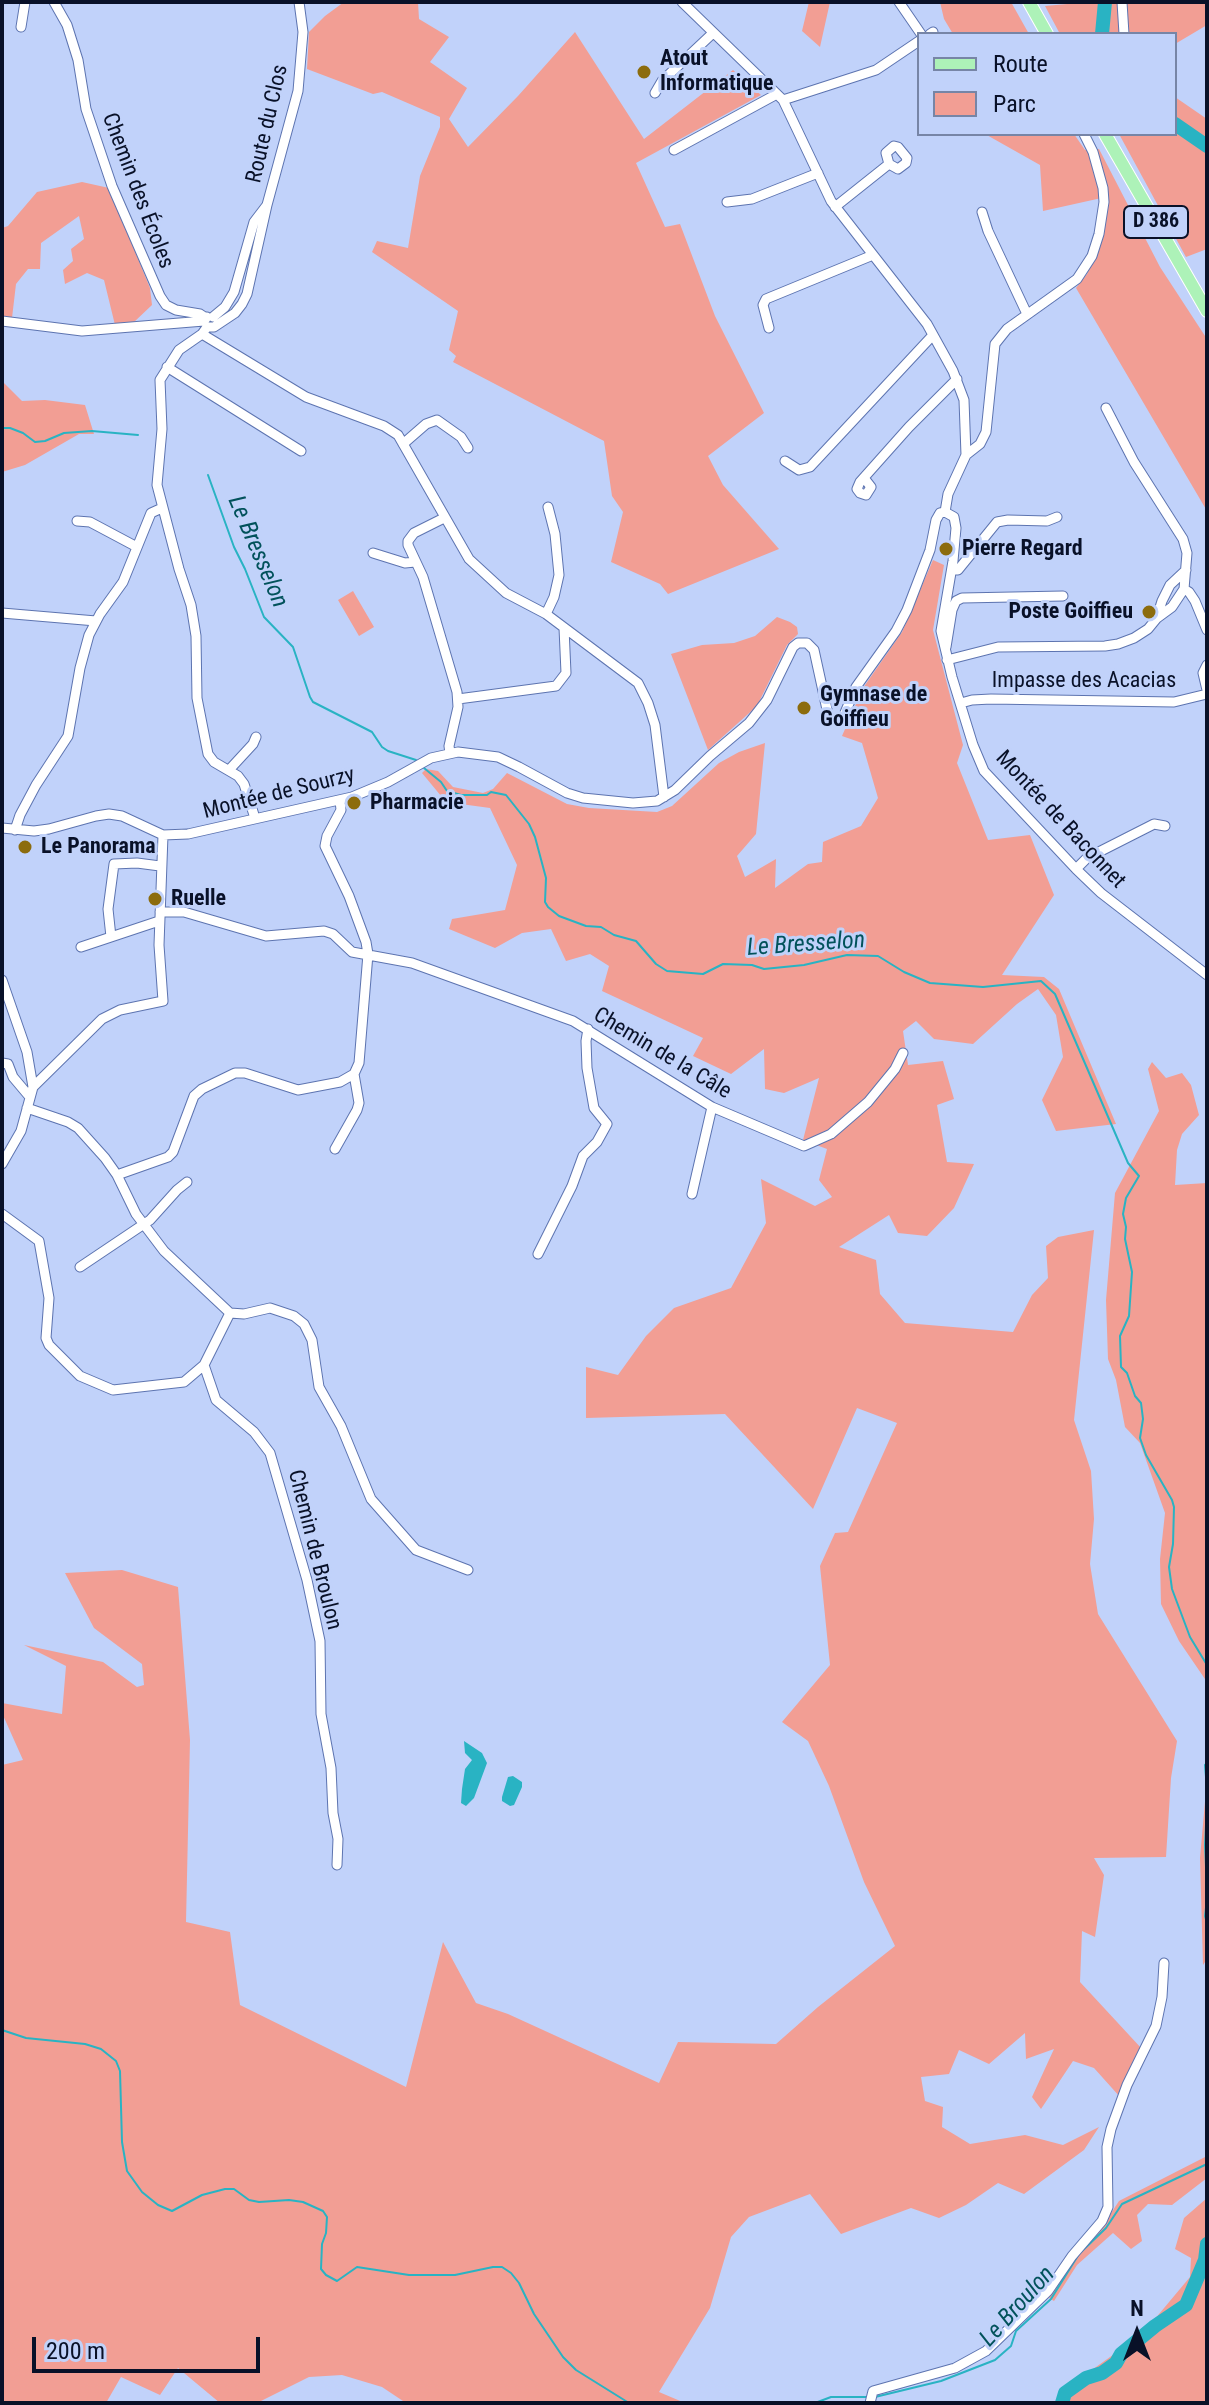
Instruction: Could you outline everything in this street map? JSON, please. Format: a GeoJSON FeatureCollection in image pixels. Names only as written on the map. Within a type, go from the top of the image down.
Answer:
{"type":"FeatureCollection","features":[{"type":"Feature","properties":{"kind":"main road"},"geometry":{"type":"LineString","coordinates":[[1029,2],[1046,32]]}},
{"type":"Feature","properties":{"kind":"main road","name":"D 386"},"geometry":{"type":"LineString","coordinates":[[1106,136],[1207,311]]}},
{"type":"Feature","properties":{"kind":"street"},"geometry":{"type":"LineString","coordinates":[[21,27],[25,2]]}},
{"type":"Feature","properties":{"kind":"street","name":"Chemin des Écoles"},"geometry":{"type":"LineString","coordinates":[[54,2],[67,25],[78,60],[86,109],[112,186],[166,305],[200,314],[306,397],[390,429],[403,444]]}},
{"type":"Feature","properties":{"kind":"street","name":"Route du Clos"},"geometry":{"type":"LineString","coordinates":[[167,367],[179,350],[208,323],[235,313],[247,294],[298,91],[303,32],[299,2]]}},
{"type":"Feature","properties":{"kind":"street"},"geometry":{"type":"LineString","coordinates":[[664,797],[749,723],[767,700],[793,647],[798,643],[807,643],[814,650],[828,714],[839,720],[844,715],[856,687],[896,631],[907,610],[930,550],[936,520],[940,513],[945,512],[948,494],[966,455],[964,400],[957,379],[933,335],[835,207],[780,97],[682,2]]}},
{"type":"Feature","properties":{"kind":"street"},"geometry":{"type":"LineString","coordinates":[[899,2],[920,32]]}},
{"type":"Feature","properties":{"kind":"street"},"geometry":{"type":"LineString","coordinates":[[1122,2],[1124,32]]}},
{"type":"Feature","properties":{"kind":"street"},"geometry":{"type":"LineString","coordinates":[[655,93],[662,81],[713,33]]}},
{"type":"Feature","properties":{"kind":"street"},"geometry":{"type":"LineString","coordinates":[[674,150],[780,97],[876,70],[917,42]]}},
{"type":"Feature","properties":{"kind":"street"},"geometry":{"type":"LineString","coordinates":[[966,455],[980,444],[986,432],[995,344],[1007,329],[1077,279],[1092,256],[1103,216],[1103,188],[1085,136]]}},
{"type":"Feature","properties":{"kind":"street"},"geometry":{"type":"LineString","coordinates":[[835,207],[889,164]]}},
{"type":"Feature","properties":{"kind":"street"},"geometry":{"type":"LineString","coordinates":[[727,202],[752,199],[818,173]]}},
{"type":"Feature","properties":{"kind":"street"},"geometry":{"type":"LineString","coordinates":[[982,212],[1027,314]]}},
{"type":"Feature","properties":{"kind":"street"},"geometry":{"type":"LineString","coordinates":[[769,328],[763,305],[766,299],[873,255]]}},
{"type":"Feature","properties":{"kind":"street"},"geometry":{"type":"LineString","coordinates":[[2,321],[82,331],[208,323]]}},
{"type":"Feature","properties":{"kind":"street"},"geometry":{"type":"LineString","coordinates":[[785,461],[799,470],[810,467],[933,335]]}},
{"type":"Feature","properties":{"kind":"street"},"geometry":{"type":"LineString","coordinates":[[255,818],[244,784],[208,754],[197,698],[196,636],[191,605],[157,485],[162,429],[159,387],[167,367],[301,451]]}},
{"type":"Feature","properties":{"kind":"street"},"geometry":{"type":"LineString","coordinates":[[864,478],[957,379]]}},
{"type":"Feature","properties":{"kind":"street"},"geometry":{"type":"LineString","coordinates":[[1063,596],[962,598],[956,601],[946,655],[998,647],[1118,644],[1148,629],[1172,607],[1184,589],[1187,553],[1183,539],[1134,462],[1106,408]]}},
{"type":"Feature","properties":{"kind":"street"},"geometry":{"type":"LineString","coordinates":[[468,448],[461,437],[437,420],[426,424],[403,444],[469,559],[485,576],[506,593],[546,614],[638,683],[655,725],[664,797]]}},
{"type":"Feature","properties":{"kind":"street"},"geometry":{"type":"LineString","coordinates":[[546,614],[559,575],[555,534],[548,507]]}},
{"type":"Feature","properties":{"kind":"street"},"geometry":{"type":"LineString","coordinates":[[15,830],[36,785],[68,736],[89,635],[123,582],[151,513],[162,508]]}},
{"type":"Feature","properties":{"kind":"street","name":"Montée de Baconnet"},"geometry":{"type":"LineString","coordinates":[[945,512],[951,514],[956,522],[952,570],[941,631],[977,757],[984,771],[1076,869],[1118,907],[1207,975]]}},
{"type":"Feature","properties":{"kind":"street"},"geometry":{"type":"LineString","coordinates":[[952,570],[958,570],[997,522],[1047,521],[1057,517]]}},
{"type":"Feature","properties":{"kind":"street"},"geometry":{"type":"LineString","coordinates":[[444,518],[414,533],[408,541],[408,548],[423,577],[458,699],[450,753]]}},
{"type":"Feature","properties":{"kind":"street"},"geometry":{"type":"LineString","coordinates":[[77,521],[90,522],[137,547]]}},
{"type":"Feature","properties":{"kind":"street"},"geometry":{"type":"LineString","coordinates":[[373,553],[405,563],[415,562]]}},
{"type":"Feature","properties":{"kind":"street"},"geometry":{"type":"LineString","coordinates":[[1157,618],[1170,585],[1186,570]]}},
{"type":"Feature","properties":{"kind":"street"},"geometry":{"type":"LineString","coordinates":[[1184,589],[1189,592],[1207,630]]}},
{"type":"Feature","properties":{"kind":"street"},"geometry":{"type":"LineString","coordinates":[[2,613],[96,621]]}},
{"type":"Feature","properties":{"kind":"street"},"geometry":{"type":"LineString","coordinates":[[458,699],[551,688],[560,683],[566,673],[564,628]]}},
{"type":"Feature","properties":{"kind":"street"},"geometry":{"type":"LineString","coordinates":[[1207,665],[1203,673],[1207,692]]}},
{"type":"Feature","properties":{"kind":"street","name":"Impasse des Acacias"},"geometry":{"type":"LineString","coordinates":[[961,703],[991,699],[1174,702],[1207,692]]}},
{"type":"Feature","properties":{"kind":"street"},"geometry":{"type":"LineString","coordinates":[[229,770],[247,752],[256,737]]}},
{"type":"Feature","properties":{"kind":"street","name":"Montée de Sourzy"},"geometry":{"type":"LineString","coordinates":[[163,835],[188,834],[340,800],[388,782],[420,763],[461,752],[498,757],[567,793],[583,798],[633,803],[657,801],[664,797]]}},
{"type":"Feature","properties":{"kind":"street"},"geometry":{"type":"LineString","coordinates":[[335,1149],[359,1103],[354,1074],[359,1063],[368,954],[349,896],[325,846],[341,810],[340,800]]}},
{"type":"Feature","properties":{"kind":"street"},"geometry":{"type":"LineString","coordinates":[[2,828],[49,829],[109,814],[122,816],[163,835],[159,917],[163,1001],[120,1010],[102,1019],[31,1092]]}},
{"type":"Feature","properties":{"kind":"street"},"geometry":{"type":"LineString","coordinates":[[1076,869],[1087,858],[1154,824],[1165,826]]}},
{"type":"Feature","properties":{"kind":"street"},"geometry":{"type":"LineString","coordinates":[[111,937],[108,909],[114,864],[160,866]]}},
{"type":"Feature","properties":{"kind":"street","name":"Chemin de la Câle"},"geometry":{"type":"LineString","coordinates":[[159,917],[184,912],[266,936],[324,931],[333,934],[352,952],[412,963],[573,1021],[712,1107],[804,1146],[831,1134],[868,1102],[895,1069],[903,1053]]}},
{"type":"Feature","properties":{"kind":"street"},"geometry":{"type":"LineString","coordinates":[[81,947],[159,917]]}},
{"type":"Feature","properties":{"kind":"street"},"geometry":{"type":"LineString","coordinates":[[2,980],[27,1052],[31,1092],[21,1131],[2,1164]]}},
{"type":"Feature","properties":{"kind":"street"},"geometry":{"type":"LineString","coordinates":[[538,1254],[572,1186],[583,1156],[597,1142],[607,1124],[594,1108],[587,1068],[588,1029]]}},
{"type":"Feature","properties":{"kind":"street"},"geometry":{"type":"LineString","coordinates":[[2,1063],[8,1064],[13,1077],[31,1092]]}},
{"type":"Feature","properties":{"kind":"street"},"geometry":{"type":"LineString","coordinates":[[117,1175],[168,1157],[173,1152],[194,1096],[235,1073],[245,1073],[298,1090],[340,1082],[354,1074]]}},
{"type":"Feature","properties":{"kind":"street"},"geometry":{"type":"LineString","coordinates":[[692,1194],[712,1107]]}},
{"type":"Feature","properties":{"kind":"street"},"geometry":{"type":"LineString","coordinates":[[27,1108],[78,1128],[117,1175],[143,1225],[184,1271],[230,1313],[244,1314],[270,1308],[294,1316],[304,1324],[312,1340],[319,1387],[341,1426],[371,1499],[416,1550],[468,1570]]}},
{"type":"Feature","properties":{"kind":"street"},"geometry":{"type":"LineString","coordinates":[[80,1267],[143,1225],[187,1182]]}},
{"type":"Feature","properties":{"kind":"street"},"geometry":{"type":"LineString","coordinates":[[2,1214],[39,1241],[49,1298],[46,1338],[49,1345],[80,1376],[118,1391],[184,1382],[204,1365],[230,1313]]}},
{"type":"Feature","properties":{"kind":"street","name":"Chemin de Broulon"},"geometry":{"type":"LineString","coordinates":[[204,1365],[216,1400],[254,1432],[270,1453],[307,1580],[320,1641],[321,1714],[331,1768],[333,1813],[338,1839],[337,1865]]}},
{"type":"Feature","properties":{"kind":"street"},"geometry":{"type":"LineString","coordinates":[[870,2399],[873,2391],[955,2368],[986,2351],[1048,2291],[1102,2221],[1108,2207],[1107,2147],[1111,2129],[1127,2085],[1156,2026],[1164,1963]]}},
{"type":"Feature","properties":{"kind":"green space"},"geometry":{"type":"Polygon","coordinates":[[[344,2],[418,2],[419,19],[449,37],[430,62],[467,88],[449,119],[468,147],[575,32],[644,139],[733,70],[761,95],[636,163],[665,227],[680,224],[715,316],[764,413],[708,456],[723,485],[779,549],[668,594],[660,584],[611,562],[623,512],[612,496],[604,441],[453,362],[456,356],[449,350],[458,311],[372,252],[377,241],[408,248],[420,176],[440,127],[440,117],[382,92],[373,94],[307,69],[309,32],[344,2]]]}},
{"type":"Feature","properties":{"kind":"green space"},"geometry":{"type":"Polygon","coordinates":[[[809,2],[830,2],[820,47],[802,31],[809,2]]]}},
{"type":"Feature","properties":{"kind":"green space"},"geometry":{"type":"Polygon","coordinates":[[[940,2],[1011,2],[1028,32],[952,32],[944,19],[940,2]]]}},
{"type":"Feature","properties":{"kind":"green space"},"geometry":{"type":"Polygon","coordinates":[[[1089,2],[1207,2],[1207,25],[1177,43],[1177,32],[1059,32],[1045,6],[1089,2]]]}},
{"type":"Feature","properties":{"kind":"green space"},"geometry":{"type":"Polygon","coordinates":[[[1177,98],[1207,119],[1207,249],[1186,257],[1120,136],[1177,136],[1177,98]]]}},
{"type":"Feature","properties":{"kind":"green space"},"geometry":{"type":"Polygon","coordinates":[[[989,136],[1075,136],[1085,150],[1099,149],[1160,267],[1207,339],[1207,511],[1076,288],[1087,274],[1102,241],[1106,197],[1043,211],[1040,165],[989,136]]]}},
{"type":"Feature","properties":{"kind":"green space"},"geometry":{"type":"Polygon","coordinates":[[[82,182],[109,188],[150,288],[152,305],[133,323],[115,325],[104,280],[87,273],[65,284],[63,270],[73,261],[71,249],[84,239],[79,216],[41,243],[40,269],[28,269],[16,284],[12,318],[2,317],[2,228],[8,226],[37,192],[82,182]]]}},
{"type":"Feature","properties":{"kind":"green space"},"geometry":{"type":"Polygon","coordinates":[[[2,381],[22,401],[45,400],[85,405],[94,434],[79,434],[25,465],[2,472],[2,381]]]}},
{"type":"Feature","properties":{"kind":"green space"},"geometry":{"type":"Polygon","coordinates":[[[933,560],[944,565],[933,630],[963,745],[957,763],[988,840],[1030,835],[1054,895],[1002,975],[1044,977],[1059,989],[1116,1124],[1056,1131],[1042,1100],[1063,1057],[1056,1015],[1038,989],[973,1044],[934,1039],[916,1021],[903,1031],[908,1065],[943,1061],[954,1099],[937,1105],[947,1162],[974,1164],[954,1208],[927,1236],[898,1233],[889,1215],[839,1247],[876,1260],[880,1294],[905,1323],[1013,1332],[1032,1295],[1048,1278],[1046,1246],[1058,1237],[1094,1230],[1074,1420],[1091,1471],[1094,1519],[1090,1564],[1098,1614],[1177,1741],[1171,1778],[1166,1857],[1094,1858],[1104,1875],[1095,1937],[1082,1931],[1080,1982],[1142,2049],[1120,2097],[1094,2068],[1073,2061],[1041,2109],[1032,2097],[1054,2049],[1026,2059],[1025,2033],[989,2064],[959,2050],[949,2074],[921,2077],[925,2101],[943,2107],[942,2127],[970,2144],[1025,2135],[1063,2145],[1099,2127],[1084,2150],[1024,2194],[998,2183],[966,2205],[939,2218],[911,2208],[841,2234],[810,2194],[749,2217],[731,2237],[710,2308],[659,2392],[685,2403],[406,2403],[382,2387],[342,2375],[309,2377],[257,2403],[220,2403],[178,2368],[160,2395],[121,2377],[106,2403],[2,2403],[2,1765],[23,1760],[2,1713],[2,1703],[62,1714],[66,1666],[24,1645],[103,1662],[137,1687],[144,1685],[142,1664],[94,1628],[65,1573],[122,1570],[178,1587],[190,1740],[186,1922],[230,1932],[240,2005],[406,2087],[443,1942],[476,2003],[508,2014],[659,2083],[678,2042],[776,2044],[895,1946],[864,1882],[829,1786],[808,1741],[782,1722],[830,1665],[820,1566],[835,1533],[848,1532],[897,1423],[857,1408],[813,1509],[725,1414],[586,1418],[586,1367],[618,1375],[646,1336],[674,1308],[731,1288],[766,1223],[761,1179],[815,1206],[832,1197],[819,1180],[827,1149],[803,1140],[819,1078],[784,1093],[765,1089],[764,1049],[731,1074],[693,1056],[703,1038],[602,991],[609,966],[590,954],[566,961],[551,929],[522,933],[495,948],[449,929],[452,919],[505,910],[517,865],[490,808],[446,802],[422,773],[426,769],[438,771],[453,787],[483,793],[493,789],[507,773],[567,804],[657,812],[672,806],[719,763],[765,743],[756,834],[737,856],[745,877],[776,859],[775,888],[808,864],[822,862],[823,842],[861,826],[878,798],[862,743],[842,736],[863,688],[902,632],[933,560]]]}},
{"type":"Feature","properties":{"kind":"green space"},"geometry":{"type":"Polygon","coordinates":[[[353,591],[374,627],[359,636],[338,600],[353,591]]]}},
{"type":"Feature","properties":{"kind":"green space"},"geometry":{"type":"Polygon","coordinates":[[[777,617],[797,627],[798,634],[787,645],[757,706],[708,750],[671,654],[702,645],[734,643],[755,636],[777,617]]]}},
{"type":"Feature","properties":{"kind":"green space"},"geometry":{"type":"Polygon","coordinates":[[[1152,1062],[1166,1078],[1182,1073],[1191,1085],[1199,1115],[1182,1134],[1177,1150],[1175,1185],[1207,1183],[1207,1682],[1179,1641],[1161,1604],[1160,1559],[1165,1513],[1140,1443],[1125,1427],[1116,1380],[1108,1359],[1106,1300],[1115,1193],[1159,1111],[1148,1069],[1152,1062]]]}},
{"type":"Feature","properties":{"kind":"green space"},"geometry":{"type":"Polygon","coordinates":[[[1207,1779],[1207,1959],[1203,1965],[1200,1858],[1207,1779]]]}},
{"type":"Feature","properties":{"kind":"green space"},"geometry":{"type":"Polygon","coordinates":[[[1207,2156],[1207,2178],[1172,2205],[1148,2204],[1137,2215],[1142,2241],[1131,2249],[1113,2233],[1077,2265],[1054,2301],[1049,2298],[1074,2257],[1102,2227],[1119,2201],[1207,2156]]]}},
{"type":"Feature","properties":{"kind":"green space"},"geometry":{"type":"Polygon","coordinates":[[[1207,2198],[1207,2403],[1056,2403],[1068,2387],[1131,2342],[1190,2277],[1191,2258],[1175,2249],[1184,2218],[1207,2198]]]}},
{"type":"Feature","properties":{"kind":"shaded area"},"geometry":{"type":"Polygon","coordinates":[[[464,1741],[482,1753],[487,1763],[474,1798],[466,1806],[461,1803],[462,1789],[465,1769],[472,1760],[465,1753],[464,1741]]]}},
{"type":"Feature","properties":{"kind":"shaded area"},"geometry":{"type":"Polygon","coordinates":[[[513,1776],[522,1782],[522,1787],[514,1805],[510,1806],[502,1801],[502,1797],[508,1777],[513,1776]]]}},
{"type":"Feature","properties":{"kind":"waterway"},"geometry":{"type":"LineString","coordinates":[[1102,32],[1105,2]]}},
{"type":"Feature","properties":{"kind":"waterway"},"geometry":{"type":"LineString","coordinates":[[1177,125],[1207,146]]}},
{"type":"Feature","properties":{"kind":"waterway","name":"Le Bresselon"},"geometry":{"type":"LineString","coordinates":[[2,428],[23,433],[35,442],[64,433],[92,431],[138,435]]}},
{"type":"Feature","properties":{"kind":"waterway","name":"Le Bresselon"},"geometry":{"type":"LineString","coordinates":[[208,475],[264,617],[293,647],[313,702],[372,732],[388,751],[416,760]]}},
{"type":"Feature","properties":{"kind":"waterway","name":"Le Bresselon"},"geometry":{"type":"LineString","coordinates":[[424,768],[447,791],[461,795],[487,795],[491,792],[506,795],[529,824],[535,837],[546,878],[545,902],[548,907],[559,916],[586,926],[601,927],[614,935],[636,941],[656,964],[667,971],[703,974],[723,964],[752,965],[764,969],[804,965],[847,955],[878,956],[930,983],[983,987],[1041,981],[1055,994],[1128,1163],[1139,1176],[1126,1198],[1123,1214],[1132,1272],[1129,1316],[1120,1336],[1121,1367],[1141,1403],[1143,1419],[1140,1438],[1146,1455],[1174,1507],[1169,1567],[1172,1589],[1190,1637],[1207,1665]]}},
{"type":"Feature","properties":{"kind":"waterway","name":"Le Bresselon"},"geometry":{"type":"LineString","coordinates":[[1207,1763],[1207,1789]]}},
{"type":"Feature","properties":{"kind":"waterway","name":"Le Bresselon"},"geometry":{"type":"LineString","coordinates":[[1207,1804],[1207,1889]]}},
{"type":"Feature","properties":{"kind":"waterway","name":"Le Bresselon"},"geometry":{"type":"LineString","coordinates":[[1207,1899],[1207,1923]]}},
{"type":"Feature","properties":{"kind":"waterway","name":"Le Bresselon"},"geometry":{"type":"LineString","coordinates":[[1207,1937],[1207,1957]]}},
{"type":"Feature","properties":{"kind":"waterway","name":"Le Broulon"},"geometry":{"type":"LineString","coordinates":[[2,2030],[26,2038],[85,2044],[101,2049],[116,2061],[120,2071],[122,2142],[127,2171],[142,2192],[158,2205],[172,2211],[202,2195],[225,2189],[234,2189],[249,2200],[259,2202],[303,2202],[323,2211],[327,2217],[321,2269],[337,2281],[357,2267],[409,2275],[455,2275],[502,2267],[519,2283],[534,2314],[563,2357],[576,2370],[629,2403]]}},
{"type":"Feature","properties":{"kind":"waterway","name":"Le Broulon"},"geometry":{"type":"LineString","coordinates":[[875,2397],[941,2381],[995,2360],[1011,2346],[1016,2331],[1051,2299],[1079,2254],[1106,2228],[1122,2204],[1207,2164]]}},
{"type":"Feature","properties":{"kind":"waterway"},"geometry":{"type":"LineString","coordinates":[[1062,2403],[1065,2393],[1116,2363],[1121,2354],[1186,2305],[1205,2260],[1207,2244]]}},
{"type":"Feature","properties":{"kind":"waterway","name":"Le Broulon"},"geometry":{"type":"LineString","coordinates":[[815,2403],[831,2397],[869,2397]]}},
{"type":"Feature","properties":{"kind":"place","name":"Atout Informatique"},"geometry":{"type":"Point","coordinates":[644,72]}},
{"type":"Feature","properties":{"kind":"place","name":"Pierre Regard"},"geometry":{"type":"Point","coordinates":[946,549]}},
{"type":"Feature","properties":{"kind":"place","name":"Poste Goiffieu"},"geometry":{"type":"Point","coordinates":[1149,612]}},
{"type":"Feature","properties":{"kind":"place","name":"Gymnase de Goiffieu"},"geometry":{"type":"Point","coordinates":[804,708]}},
{"type":"Feature","properties":{"kind":"place","name":"Pharmacie"},"geometry":{"type":"Point","coordinates":[354,803]}},
{"type":"Feature","properties":{"kind":"place","name":"Le Panorama"},"geometry":{"type":"Point","coordinates":[25,847]}},
{"type":"Feature","properties":{"kind":"place","name":"Ruelle"},"geometry":{"type":"Point","coordinates":[155,899]}}]}
